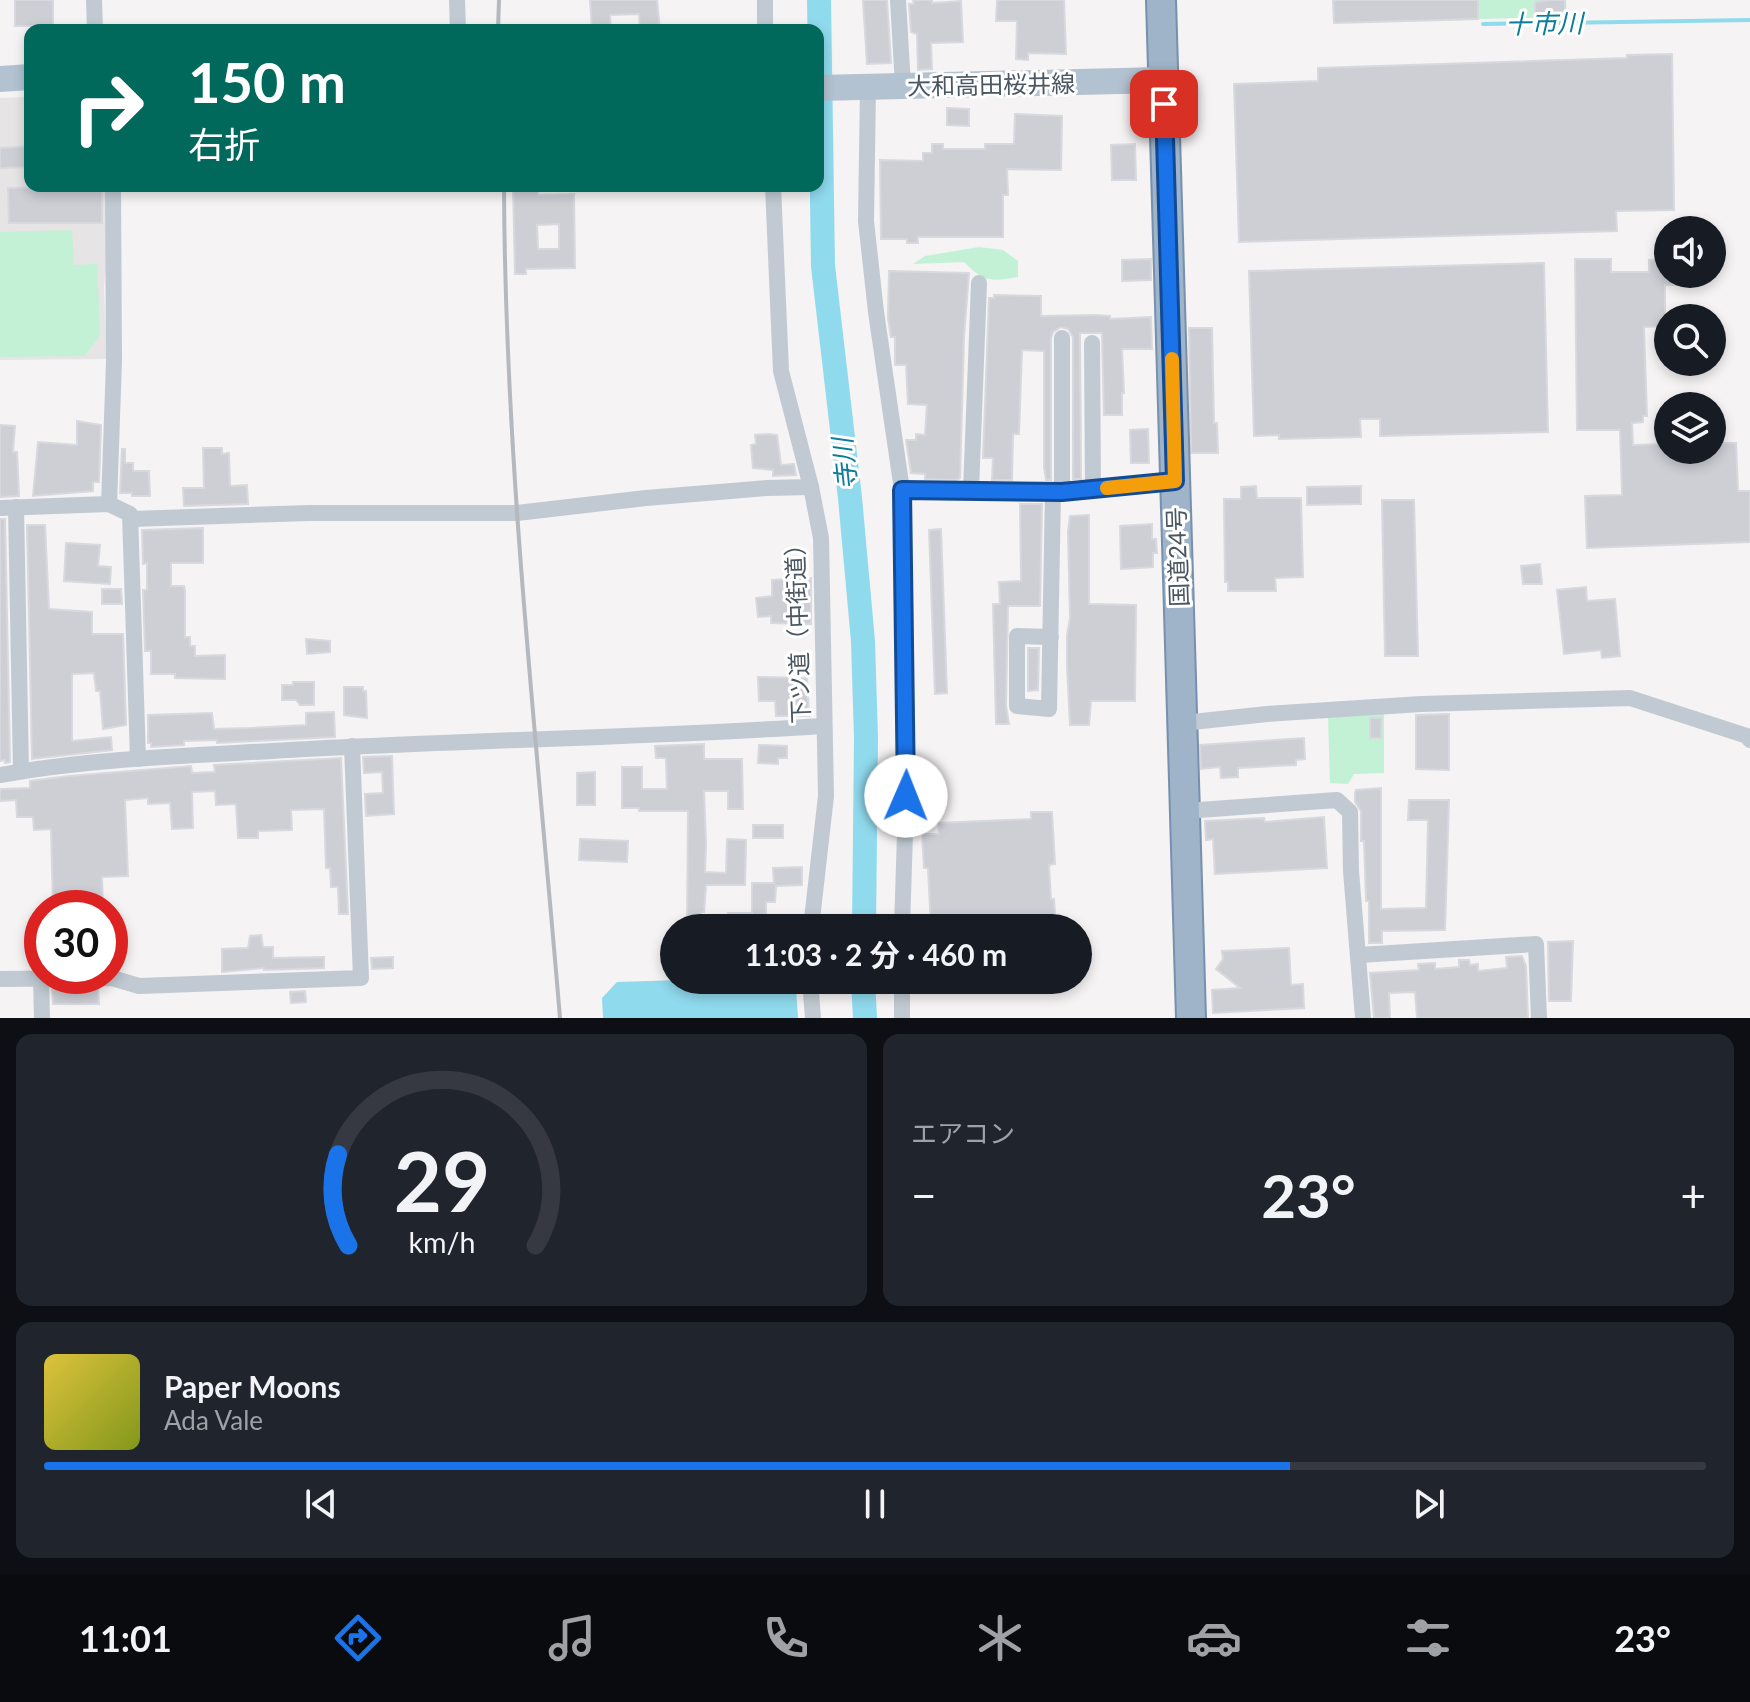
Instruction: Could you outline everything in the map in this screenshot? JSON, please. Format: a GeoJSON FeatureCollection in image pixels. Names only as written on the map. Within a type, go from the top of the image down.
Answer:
{"type":"FeatureCollection","features":[{"type":"Feature","properties":{"kind":"highway","name":"国道24号"},"geometry":{"type":"LineString","coordinates":[[1161,0],[1191,1018]]}},
{"type":"Feature","properties":{"kind":"main road"},"geometry":{"type":"LineString","coordinates":[[0,79],[24,77]]}},
{"type":"Feature","properties":{"kind":"main road","name":"大和高田桜井線"},"geometry":{"type":"LineString","coordinates":[[824,88],[1163,80]]}},
{"type":"Feature","properties":{"kind":"street"},"geometry":{"type":"LineString","coordinates":[[94,0],[95,24]]}},
{"type":"Feature","properties":{"kind":"street"},"geometry":{"type":"LineString","coordinates":[[457,0],[458,24]]}},
{"type":"Feature","properties":{"kind":"street"},"geometry":{"type":"LineString","coordinates":[[765,0],[765,24]]}},
{"type":"Feature","properties":{"kind":"street"},"geometry":{"type":"LineString","coordinates":[[898,0],[903,86]]}},
{"type":"Feature","properties":{"kind":"street"},"geometry":{"type":"LineString","coordinates":[[864,87],[866,221],[902,490],[907,770],[902,914]]}},
{"type":"Feature","properties":{"kind":"street"},"geometry":{"type":"LineString","coordinates":[[109,504],[114,361],[113,192]]}},
{"type":"Feature","properties":{"kind":"street","name":"下ツ道（中街道）"},"geometry":{"type":"LineString","coordinates":[[773,192],[781,371],[821,538],[826,796],[813,914]]}},
{"type":"Feature","properties":{"kind":"street"},"geometry":{"type":"LineString","coordinates":[[971,491],[979,283]]}},
{"type":"Feature","properties":{"kind":"street"},"geometry":{"type":"LineString","coordinates":[[1051,637],[1017,636],[1017,706],[1049,709],[1062,338]]}},
{"type":"Feature","properties":{"kind":"street"},"geometry":{"type":"LineString","coordinates":[[1092,343],[1093,489]]}},
{"type":"Feature","properties":{"kind":"street"},"geometry":{"type":"LineString","coordinates":[[902,490],[1057,492],[1175,481]]}},
{"type":"Feature","properties":{"kind":"street"},"geometry":{"type":"LineString","coordinates":[[132,519],[309,513],[517,513],[646,498],[811,487]]}},
{"type":"Feature","properties":{"kind":"street"},"geometry":{"type":"LineString","coordinates":[[21,771],[8,508],[109,504],[122,508],[132,519],[138,759]]}},
{"type":"Feature","properties":{"kind":"street"},"geometry":{"type":"LineString","coordinates":[[1183,723],[1421,704],[1630,698],[1747,736],[1750,740]]}},
{"type":"Feature","properties":{"kind":"street"},"geometry":{"type":"LineString","coordinates":[[0,775],[138,759],[352,746],[683,735],[823,726]]}},
{"type":"Feature","properties":{"kind":"street"},"geometry":{"type":"LineString","coordinates":[[128,983],[139,986],[361,978],[352,746]]}},
{"type":"Feature","properties":{"kind":"street"},"geometry":{"type":"LineString","coordinates":[[1185,811],[1337,800],[1350,812],[1351,871],[1363,1018]]}},
{"type":"Feature","properties":{"kind":"street"},"geometry":{"type":"LineString","coordinates":[[1359,955],[1536,944],[1539,1018]]}},
{"type":"Feature","properties":{"kind":"street"},"geometry":{"type":"LineString","coordinates":[[0,979],[24,979]]}},
{"type":"Feature","properties":{"kind":"street"},"geometry":{"type":"LineString","coordinates":[[41,994],[42,1018]]}},
{"type":"Feature","properties":{"kind":"street"},"geometry":{"type":"LineString","coordinates":[[811,994],[813,1018]]}},
{"type":"Feature","properties":{"kind":"street"},"geometry":{"type":"LineString","coordinates":[[902,994],[902,1018]]}},
{"type":"Feature","properties":{"kind":"shaded area"},"geometry":{"type":"Polygon","coordinates":[[[24,97],[24,192],[106,192],[108,245],[104,288],[107,359],[0,360],[0,98],[24,97]]]}},
{"type":"Feature","properties":{"kind":"green space"},"geometry":{"type":"Polygon","coordinates":[[[1478,0],[1566,0],[1567,17],[1478,19],[1478,0]]]}},
{"type":"Feature","properties":{"kind":"green space"},"geometry":{"type":"Polygon","coordinates":[[[72,230],[74,265],[97,264],[100,335],[85,356],[0,357],[0,232],[72,230]]]}},
{"type":"Feature","properties":{"kind":"green space"},"geometry":{"type":"Polygon","coordinates":[[[979,247],[1003,250],[1018,261],[1018,277],[988,279],[964,262],[913,264],[925,256],[979,247]]]}},
{"type":"Feature","properties":{"kind":"green space"},"geometry":{"type":"Polygon","coordinates":[[[1384,714],[1384,773],[1354,774],[1348,784],[1330,783],[1328,717],[1384,714]]]}},
{"type":"Feature","properties":{"kind":"water"},"geometry":{"type":"Polygon","coordinates":[[[660,981],[660,994],[796,994],[798,1018],[603,1018],[602,998],[617,982],[660,981]]]}},
{"type":"Feature","properties":{"kind":"building"},"geometry":{"type":"Polygon","coordinates":[[[15,0],[53,0],[53,24],[15,26],[15,0]]]}},
{"type":"Feature","properties":{"kind":"building"},"geometry":{"type":"Polygon","coordinates":[[[590,0],[657,0],[659,24],[640,24],[639,14],[610,15],[611,24],[592,24],[590,0]]]}},
{"type":"Feature","properties":{"kind":"building"},"geometry":{"type":"Polygon","coordinates":[[[863,0],[887,0],[891,63],[867,64],[863,0]]]}},
{"type":"Feature","properties":{"kind":"building"},"geometry":{"type":"Polygon","coordinates":[[[913,0],[932,0],[932,3],[961,1],[963,42],[931,43],[932,69],[918,70],[917,34],[911,32],[909,4],[914,4],[913,0]]]}},
{"type":"Feature","properties":{"kind":"building"},"geometry":{"type":"Polygon","coordinates":[[[997,0],[1064,0],[1066,54],[1028,53],[1028,60],[1016,59],[1017,21],[996,21],[997,0]]]}},
{"type":"Feature","properties":{"kind":"building"},"geometry":{"type":"Polygon","coordinates":[[[1333,0],[1478,0],[1478,19],[1334,23],[1333,0]]]}},
{"type":"Feature","properties":{"kind":"building"},"geometry":{"type":"Polygon","coordinates":[[[1565,0],[1565,15],[1535,16],[1535,2],[1565,0]]]}},
{"type":"Feature","properties":{"kind":"building"},"geometry":{"type":"Polygon","coordinates":[[[1672,54],[1674,210],[1616,211],[1617,231],[1239,242],[1234,84],[1318,81],[1318,68],[1672,54]]]}},
{"type":"Feature","properties":{"kind":"building"},"geometry":{"type":"Polygon","coordinates":[[[947,108],[969,109],[969,126],[947,125],[947,108]]]}},
{"type":"Feature","properties":{"kind":"building"},"geometry":{"type":"Polygon","coordinates":[[[1015,114],[1062,116],[1061,170],[1007,169],[1008,195],[1003,195],[1003,237],[918,237],[918,243],[907,243],[907,239],[881,239],[880,160],[923,161],[923,153],[932,153],[932,144],[943,144],[943,149],[985,149],[985,144],[1014,144],[1015,114]]]}},
{"type":"Feature","properties":{"kind":"building"},"geometry":{"type":"Polygon","coordinates":[[[1135,144],[1136,180],[1112,180],[1111,145],[1135,144]]]}},
{"type":"Feature","properties":{"kind":"building"},"geometry":{"type":"Polygon","coordinates":[[[24,146],[24,167],[0,168],[0,148],[24,146]]]}},
{"type":"Feature","properties":{"kind":"building"},"geometry":{"type":"Polygon","coordinates":[[[8,188],[24,188],[24,192],[102,192],[102,223],[9,223],[8,188]]]}},
{"type":"Feature","properties":{"kind":"building"},"geometry":{"type":"Polygon","coordinates":[[[513,192],[574,194],[575,268],[526,269],[526,274],[515,274],[513,192]],[[559,224],[537,225],[538,249],[559,249],[559,224]]]}},
{"type":"Feature","properties":{"kind":"building"},"geometry":{"type":"Polygon","coordinates":[[[1151,259],[1151,280],[1122,281],[1122,260],[1151,259]]]}},
{"type":"Feature","properties":{"kind":"building"},"geometry":{"type":"Polygon","coordinates":[[[1575,259],[1611,259],[1611,272],[1649,272],[1649,260],[1654,260],[1654,288],[1665,288],[1665,304],[1654,304],[1654,327],[1644,327],[1647,416],[1643,416],[1643,422],[1632,423],[1633,445],[1654,444],[1654,464],[1726,464],[1726,443],[1736,443],[1738,491],[1750,491],[1750,542],[1587,548],[1585,496],[1622,495],[1620,430],[1577,430],[1575,259]]]}},
{"type":"Feature","properties":{"kind":"building"},"geometry":{"type":"Polygon","coordinates":[[[1544,263],[1548,432],[1380,436],[1380,419],[1360,419],[1361,437],[1279,439],[1279,435],[1254,436],[1249,271],[1544,263]]]}},
{"type":"Feature","properties":{"kind":"building"},"geometry":{"type":"Polygon","coordinates":[[[889,271],[969,273],[960,478],[956,480],[925,479],[925,474],[911,473],[906,440],[916,440],[916,434],[925,435],[927,405],[908,404],[906,365],[895,365],[895,337],[891,337],[888,318],[889,271]]]}},
{"type":"Feature","properties":{"kind":"building"},"geometry":{"type":"Polygon","coordinates":[[[994,295],[1041,296],[1041,316],[1151,317],[1152,349],[1122,349],[1122,415],[1104,415],[1102,333],[1080,333],[1081,479],[1073,479],[1073,337],[1068,329],[1061,327],[1053,332],[1051,338],[1051,480],[1046,480],[1044,467],[1044,351],[1022,350],[1019,434],[1013,434],[1012,480],[992,480],[993,458],[983,458],[989,298],[994,298],[994,295]]]}},
{"type":"Feature","properties":{"kind":"building"},"geometry":{"type":"Polygon","coordinates":[[[1189,328],[1212,328],[1214,423],[1217,423],[1218,453],[1191,453],[1189,328]]]}},
{"type":"Feature","properties":{"kind":"building"},"geometry":{"type":"Polygon","coordinates":[[[77,421],[101,425],[99,482],[93,482],[93,491],[33,496],[38,442],[77,445],[77,421]]]}},
{"type":"Feature","properties":{"kind":"building"},"geometry":{"type":"Polygon","coordinates":[[[0,425],[15,426],[13,452],[17,452],[19,496],[0,497],[0,425]]]}},
{"type":"Feature","properties":{"kind":"building"},"geometry":{"type":"Polygon","coordinates":[[[1148,429],[1149,463],[1131,463],[1130,430],[1148,429]]]}},
{"type":"Feature","properties":{"kind":"building"},"geometry":{"type":"Polygon","coordinates":[[[755,435],[777,435],[781,465],[794,464],[796,475],[773,476],[773,470],[753,468],[751,445],[756,444],[755,435]]]}},
{"type":"Feature","properties":{"kind":"building"},"geometry":{"type":"Polygon","coordinates":[[[203,448],[222,448],[222,454],[229,453],[230,486],[247,485],[248,504],[184,506],[183,488],[204,488],[203,448]]]}},
{"type":"Feature","properties":{"kind":"building"},"geometry":{"type":"Polygon","coordinates":[[[122,449],[125,449],[125,463],[133,463],[133,471],[149,471],[150,496],[120,493],[122,449]]]}},
{"type":"Feature","properties":{"kind":"building"},"geometry":{"type":"Polygon","coordinates":[[[1256,486],[1257,498],[1301,498],[1303,577],[1275,578],[1276,591],[1228,591],[1228,582],[1225,582],[1224,499],[1241,499],[1241,487],[1256,486]]]}},
{"type":"Feature","properties":{"kind":"building"},"geometry":{"type":"Polygon","coordinates":[[[1361,486],[1361,504],[1307,505],[1307,487],[1361,486]]]}},
{"type":"Feature","properties":{"kind":"building"},"geometry":{"type":"Polygon","coordinates":[[[1382,500],[1414,500],[1418,656],[1385,656],[1382,500]]]}},
{"type":"Feature","properties":{"kind":"building"},"geometry":{"type":"Polygon","coordinates":[[[1020,504],[1042,504],[1040,606],[1008,606],[1006,706],[1009,724],[996,724],[993,604],[1000,604],[999,582],[1021,581],[1020,504]]]}},
{"type":"Feature","properties":{"kind":"building"},"geometry":{"type":"Polygon","coordinates":[[[1089,515],[1089,604],[1136,605],[1135,701],[1091,701],[1089,725],[1070,725],[1068,532],[1070,516],[1089,515]]]}},
{"type":"Feature","properties":{"kind":"building"},"geometry":{"type":"Polygon","coordinates":[[[0,519],[5,519],[10,762],[5,763],[5,760],[0,761],[0,519]]]}},
{"type":"Feature","properties":{"kind":"building"},"geometry":{"type":"Polygon","coordinates":[[[1152,524],[1152,539],[1156,539],[1157,553],[1153,553],[1153,567],[1121,569],[1120,526],[1152,524]]]}},
{"type":"Feature","properties":{"kind":"building"},"geometry":{"type":"Polygon","coordinates":[[[27,525],[45,525],[49,609],[92,612],[92,634],[123,634],[126,725],[103,729],[100,691],[96,691],[94,673],[72,674],[72,741],[111,737],[112,750],[32,759],[27,525]]]}},
{"type":"Feature","properties":{"kind":"building"},"geometry":{"type":"Polygon","coordinates":[[[203,528],[203,563],[171,563],[171,586],[184,586],[185,637],[190,637],[190,646],[195,646],[195,656],[225,655],[225,679],[151,674],[151,651],[145,651],[143,590],[147,590],[147,563],[143,564],[142,530],[203,528]]]}},
{"type":"Feature","properties":{"kind":"building"},"geometry":{"type":"Polygon","coordinates":[[[941,529],[947,693],[935,694],[929,530],[941,529]]]}},
{"type":"Feature","properties":{"kind":"building"},"geometry":{"type":"Polygon","coordinates":[[[66,543],[100,545],[98,566],[111,567],[110,584],[64,581],[66,543]]]}},
{"type":"Feature","properties":{"kind":"building"},"geometry":{"type":"Polygon","coordinates":[[[1540,564],[1542,584],[1523,584],[1521,566],[1540,564]]]}},
{"type":"Feature","properties":{"kind":"building"},"geometry":{"type":"Polygon","coordinates":[[[811,578],[811,624],[771,623],[771,616],[758,617],[756,598],[772,596],[772,580],[811,578]]]}},
{"type":"Feature","properties":{"kind":"building"},"geometry":{"type":"Polygon","coordinates":[[[1586,587],[1587,601],[1615,599],[1620,656],[1602,658],[1601,650],[1564,654],[1557,590],[1586,587]]]}},
{"type":"Feature","properties":{"kind":"building"},"geometry":{"type":"Polygon","coordinates":[[[102,589],[121,589],[122,604],[102,604],[102,589]]]}},
{"type":"Feature","properties":{"kind":"building"},"geometry":{"type":"Polygon","coordinates":[[[306,639],[330,641],[330,652],[307,654],[306,639]]]}},
{"type":"Feature","properties":{"kind":"building"},"geometry":{"type":"Polygon","coordinates":[[[1028,648],[1039,648],[1038,690],[1028,691],[1028,648]]]}},
{"type":"Feature","properties":{"kind":"building"},"geometry":{"type":"Polygon","coordinates":[[[758,677],[807,678],[809,716],[776,716],[775,701],[759,701],[758,677]]]}},
{"type":"Feature","properties":{"kind":"building"},"geometry":{"type":"Polygon","coordinates":[[[293,682],[314,682],[314,705],[282,700],[282,685],[293,685],[293,682]]]}},
{"type":"Feature","properties":{"kind":"building"},"geometry":{"type":"Polygon","coordinates":[[[344,687],[363,687],[366,691],[367,718],[344,715],[344,687]]]}},
{"type":"Feature","properties":{"kind":"building"},"geometry":{"type":"Polygon","coordinates":[[[334,712],[335,737],[217,743],[217,740],[184,741],[184,745],[151,747],[148,743],[148,715],[212,713],[214,729],[306,725],[306,713],[334,712]]]}},
{"type":"Feature","properties":{"kind":"building"},"geometry":{"type":"Polygon","coordinates":[[[1449,714],[1449,770],[1416,769],[1416,715],[1449,714]]]}},
{"type":"Feature","properties":{"kind":"building"},"geometry":{"type":"Polygon","coordinates":[[[1370,718],[1382,718],[1381,738],[1370,738],[1370,718]]]}},
{"type":"Feature","properties":{"kind":"building"},"geometry":{"type":"Polygon","coordinates":[[[1304,738],[1305,759],[1296,760],[1296,765],[1238,768],[1238,777],[1221,778],[1220,767],[1201,769],[1200,745],[1304,738]]]}},
{"type":"Feature","properties":{"kind":"building"},"geometry":{"type":"Polygon","coordinates":[[[704,744],[704,759],[742,759],[743,809],[728,809],[728,791],[704,791],[705,872],[726,873],[727,839],[746,840],[745,885],[706,885],[704,912],[701,914],[687,914],[688,811],[622,808],[622,767],[642,767],[642,789],[667,789],[666,758],[656,758],[655,746],[704,744]]]}},
{"type":"Feature","properties":{"kind":"building"},"geometry":{"type":"Polygon","coordinates":[[[759,745],[787,746],[787,758],[778,758],[778,764],[758,763],[759,745]]]}},
{"type":"Feature","properties":{"kind":"building"},"geometry":{"type":"Polygon","coordinates":[[[392,756],[394,814],[366,816],[365,794],[383,793],[382,772],[364,773],[363,757],[392,756]]]}},
{"type":"Feature","properties":{"kind":"building"},"geometry":{"type":"Polygon","coordinates":[[[341,758],[348,914],[339,914],[338,887],[331,887],[330,868],[326,868],[324,809],[291,810],[292,830],[258,831],[258,838],[238,838],[236,804],[216,805],[215,791],[192,792],[193,828],[172,829],[170,803],[148,804],[148,798],[125,800],[128,876],[102,877],[102,890],[53,890],[51,829],[34,830],[33,817],[17,817],[16,800],[0,801],[0,789],[30,788],[30,781],[191,766],[192,773],[215,772],[214,765],[341,758]]]}},
{"type":"Feature","properties":{"kind":"building"},"geometry":{"type":"Polygon","coordinates":[[[595,772],[595,805],[577,805],[577,773],[595,772]]]}},
{"type":"Feature","properties":{"kind":"building"},"geometry":{"type":"Polygon","coordinates":[[[1381,788],[1381,909],[1426,908],[1428,820],[1408,820],[1409,800],[1449,800],[1445,930],[1382,931],[1382,943],[1369,943],[1364,841],[1361,841],[1361,811],[1355,802],[1355,793],[1356,790],[1381,788]]]}},
{"type":"Feature","properties":{"kind":"building"},"geometry":{"type":"Polygon","coordinates":[[[1031,812],[1052,812],[1055,864],[1049,865],[1055,914],[930,914],[928,868],[924,868],[922,834],[939,834],[938,823],[1031,819],[1031,812]]]}},
{"type":"Feature","properties":{"kind":"building"},"geometry":{"type":"Polygon","coordinates":[[[1324,817],[1327,868],[1215,874],[1213,839],[1206,840],[1205,821],[1264,818],[1265,822],[1324,817]]]}},
{"type":"Feature","properties":{"kind":"building"},"geometry":{"type":"Polygon","coordinates":[[[753,825],[783,825],[783,838],[753,838],[753,825]]]}},
{"type":"Feature","properties":{"kind":"building"},"geometry":{"type":"Polygon","coordinates":[[[580,839],[628,841],[627,862],[579,860],[580,839]]]}},
{"type":"Feature","properties":{"kind":"building"},"geometry":{"type":"Polygon","coordinates":[[[802,867],[802,885],[776,886],[775,902],[766,902],[766,914],[728,914],[752,913],[752,883],[774,883],[773,868],[802,867]]]}},
{"type":"Feature","properties":{"kind":"building"},"geometry":{"type":"Polygon","coordinates":[[[261,935],[263,947],[273,947],[273,958],[324,957],[324,968],[222,972],[222,949],[248,948],[250,936],[261,935]]]}},
{"type":"Feature","properties":{"kind":"building"},"geometry":{"type":"Polygon","coordinates":[[[1573,941],[1571,1001],[1549,1001],[1548,942],[1573,941]]]}},
{"type":"Feature","properties":{"kind":"building"},"geometry":{"type":"Polygon","coordinates":[[[1289,948],[1291,985],[1303,984],[1304,1008],[1213,1013],[1212,990],[1240,988],[1216,969],[1223,959],[1222,951],[1289,948]]]}},
{"type":"Feature","properties":{"kind":"building"},"geometry":{"type":"Polygon","coordinates":[[[1522,956],[1526,966],[1528,1018],[1417,1018],[1415,992],[1389,993],[1390,1018],[1374,1018],[1370,973],[1419,970],[1418,964],[1435,963],[1435,969],[1459,967],[1459,960],[1469,960],[1470,965],[1478,964],[1478,971],[1507,968],[1506,957],[1522,956]]]}},
{"type":"Feature","properties":{"kind":"building"},"geometry":{"type":"Polygon","coordinates":[[[393,957],[393,968],[372,969],[371,958],[393,957]]]}},
{"type":"Feature","properties":{"kind":"building"},"geometry":{"type":"Polygon","coordinates":[[[305,991],[306,1002],[291,1003],[290,992],[305,991]]]}},
{"type":"Feature","properties":{"kind":"building"},"geometry":{"type":"Polygon","coordinates":[[[52,994],[98,994],[99,1004],[53,1004],[52,994]]]}},
{"type":"Feature","properties":{"kind":"waterway","name":"寺川"},"geometry":{"type":"LineString","coordinates":[[819,0],[819,24]]}},
{"type":"Feature","properties":{"kind":"waterway","name":"十市川"},"geometry":{"type":"LineString","coordinates":[[1483,24],[1750,20]]}},
{"type":"Feature","properties":{"kind":"waterway","name":"寺川"},"geometry":{"type":"LineString","coordinates":[[822,192],[823,266],[863,641],[866,738],[864,914]]}},
{"type":"Feature","properties":{"kind":"waterway","name":"寺川"},"geometry":{"type":"LineString","coordinates":[[864,994],[865,1018]]}},
{"type":"Feature","properties":{"kind":"railway"},"geometry":{"type":"LineString","coordinates":[[498,24],[499,0]]}},
{"type":"Feature","properties":{"kind":"railway"},"geometry":{"type":"LineString","coordinates":[[504,192],[516,498],[560,1018]]}},
{"type":"Feature","properties":{"kind":"slow traffic"},"geometry":{"type":"LineString","coordinates":[[1107,488],[1175,481],[1172,359]]}},
{"type":"Feature","properties":{"kind":"route"},"geometry":{"type":"LineString","coordinates":[[906,796],[902,490],[1062,492],[1175,481],[1164,104]]}}]}
